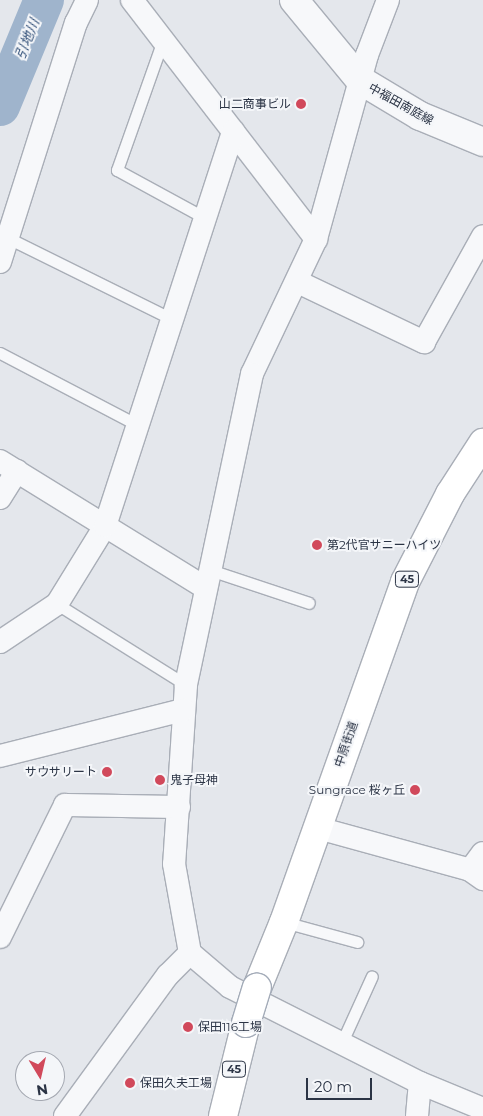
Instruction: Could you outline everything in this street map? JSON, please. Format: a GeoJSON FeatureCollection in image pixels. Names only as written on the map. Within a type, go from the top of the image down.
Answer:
{"type":"FeatureCollection","features":[{"type":"Feature","properties":{"kind":"main road","name":"中原街道"},"geometry":{"type":"LineString","coordinates":[[223,1116],[246,1023],[257,988],[284,922],[406,582],[450,494],[483,443]]}},
{"type":"Feature","properties":{"kind":"street"},"geometry":{"type":"LineString","coordinates":[[0,262],[76,23],[87,0]]}},
{"type":"Feature","properties":{"kind":"street"},"geometry":{"type":"LineString","coordinates":[[132,0],[316,239]]}},
{"type":"Feature","properties":{"kind":"street","name":"中福田南庭線"},"geometry":{"type":"LineString","coordinates":[[294,0],[360,80],[420,116],[483,142]]}},
{"type":"Feature","properties":{"kind":"street"},"geometry":{"type":"LineString","coordinates":[[388,0],[360,80],[316,239],[298,282],[252,374],[186,685],[174,864],[190,953],[230,987],[420,1083],[483,1109]]}},
{"type":"Feature","properties":{"kind":"street"},"geometry":{"type":"LineString","coordinates":[[0,642],[57,604],[105,526],[233,132]]}},
{"type":"Feature","properties":{"kind":"street"},"geometry":{"type":"LineString","coordinates":[[298,282],[424,342],[483,236]]}},
{"type":"Feature","properties":{"kind":"street"},"geometry":{"type":"LineString","coordinates":[[0,498],[9,466],[105,526],[208,579]]}},
{"type":"Feature","properties":{"kind":"street"},"geometry":{"type":"LineString","coordinates":[[0,756],[183,710]]}},
{"type":"Feature","properties":{"kind":"street"},"geometry":{"type":"LineString","coordinates":[[0,937],[65,805],[178,807]]}},
{"type":"Feature","properties":{"kind":"street"},"geometry":{"type":"LineString","coordinates":[[318,828],[479,867]]}},
{"type":"Feature","properties":{"kind":"street"},"geometry":{"type":"LineString","coordinates":[[66,1116],[168,975],[190,953]]}},
{"type":"Feature","properties":{"kind":"street"},"geometry":{"type":"LineString","coordinates":[[417,1116],[420,1083]]}},
{"type":"Feature","properties":{"kind":"lane"},"geometry":{"type":"LineString","coordinates":[[162,40],[117,170],[205,218]]}},
{"type":"Feature","properties":{"kind":"lane"},"geometry":{"type":"LineString","coordinates":[[8,238],[172,319]]}},
{"type":"Feature","properties":{"kind":"lane"},"geometry":{"type":"LineString","coordinates":[[0,353],[138,425]]}},
{"type":"Feature","properties":{"kind":"lane"},"geometry":{"type":"LineString","coordinates":[[208,579],[309,603]]}},
{"type":"Feature","properties":{"kind":"lane"},"geometry":{"type":"LineString","coordinates":[[57,604],[186,685]]}},
{"type":"Feature","properties":{"kind":"lane"},"geometry":{"type":"LineString","coordinates":[[284,922],[357,942]]}},
{"type":"Feature","properties":{"kind":"lane"},"geometry":{"type":"LineString","coordinates":[[342,1042],[372,976]]}},
{"type":"Feature","properties":{"kind":"waterway","name":"引地川"},"geometry":{"type":"LineString","coordinates":[[0,106],[44,0]]}},
{"type":"Feature","properties":{"kind":"place","name":"山二商事ビル"},"geometry":{"type":"Point","coordinates":[301,104]}},
{"type":"Feature","properties":{"kind":"place","name":"第2代官サニーハイツ"},"geometry":{"type":"Point","coordinates":[317,545]}},
{"type":"Feature","properties":{"kind":"place","name":"サウサリート"},"geometry":{"type":"Point","coordinates":[107,772]}},
{"type":"Feature","properties":{"kind":"place","name":"鬼子母神"},"geometry":{"type":"Point","coordinates":[160,780]}},
{"type":"Feature","properties":{"kind":"place","name":"Sungrace 桜ヶ丘"},"geometry":{"type":"Point","coordinates":[415,790]}},
{"type":"Feature","properties":{"kind":"place","name":"保田116工場"},"geometry":{"type":"Point","coordinates":[188,1027]}},
{"type":"Feature","properties":{"kind":"place","name":"保田久夫工場"},"geometry":{"type":"Point","coordinates":[130,1083]}}]}
